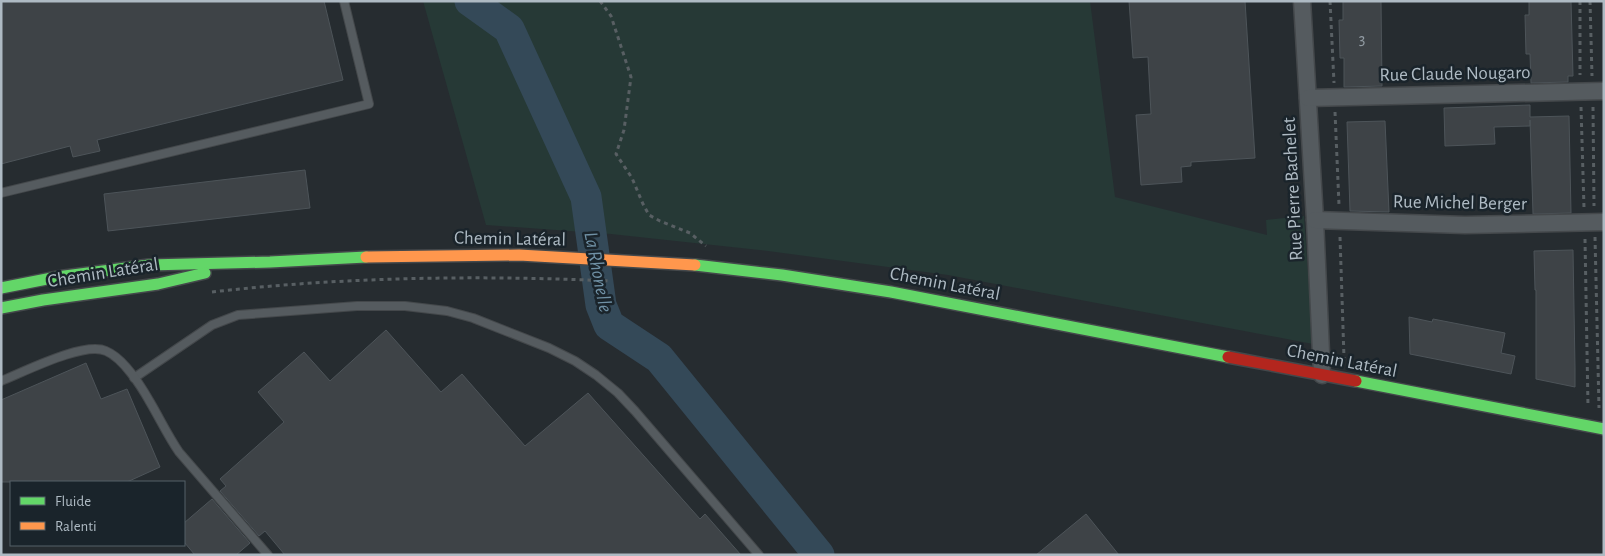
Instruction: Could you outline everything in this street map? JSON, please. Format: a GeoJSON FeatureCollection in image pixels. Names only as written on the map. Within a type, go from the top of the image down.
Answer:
{"type":"FeatureCollection","features":[{"type":"Feature","properties":{"kind":"street","name":"Rue Pierre Bachelet"},"geometry":{"type":"LineString","coordinates":[[1302,1],[1322,375]]}},
{"type":"Feature","properties":{"kind":"street","name":"Rue Claude Nougaro"},"geometry":{"type":"LineString","coordinates":[[1308,98],[1604,91]]}},
{"type":"Feature","properties":{"kind":"street","name":"Rue Michel Berger"},"geometry":{"type":"LineString","coordinates":[[1315,220],[1465,224],[1604,222]]}},
{"type":"Feature","properties":{"kind":"street","name":"Chemin Latéral"},"geometry":{"type":"LineString","coordinates":[[1,288],[57,277],[139,266],[354,257],[441,255],[555,257],[708,266],[790,276],[891,292],[1604,429]]}},
{"type":"Feature","properties":{"kind":"street","name":"Chemin Latéral"},"geometry":{"type":"LineString","coordinates":[[1,308],[149,285],[270,262]]}},
{"type":"Feature","properties":{"kind":"lane"},"geometry":{"type":"LineString","coordinates":[[1,193],[369,104],[344,1]]}},
{"type":"Feature","properties":{"kind":"lane"},"geometry":{"type":"LineString","coordinates":[[134,378],[212,325],[245,313],[357,306],[406,306],[440,310],[473,318],[564,355],[606,383],[635,411],[759,555]]}},
{"type":"Feature","properties":{"kind":"lane"},"geometry":{"type":"LineString","coordinates":[[1,381],[67,354],[86,349],[94,348],[113,354],[134,378],[179,452],[268,555]]}},
{"type":"Feature","properties":{"kind":"path"},"geometry":{"type":"LineString","coordinates":[[600,1],[611,16],[631,77],[624,130],[616,154],[632,178],[650,215],[660,221],[690,232],[705,244],[708,252]]}},
{"type":"Feature","properties":{"kind":"path"},"geometry":{"type":"LineString","coordinates":[[1330,1],[1344,358]]}},
{"type":"Feature","properties":{"kind":"path"},"geometry":{"type":"LineString","coordinates":[[1580,1],[1580,92],[1588,406]]}},
{"type":"Feature","properties":{"kind":"path"},"geometry":{"type":"LineString","coordinates":[[210,292],[352,280],[466,278],[618,282]]}},
{"type":"Feature","properties":{"kind":"green space"},"geometry":{"type":"Polygon","coordinates":[[[423,1],[1090,1],[1115,197],[1267,235],[1266,220],[1304,216],[1313,344],[948,275],[768,251],[611,234],[486,225],[423,1]]]}},
{"type":"Feature","properties":{"kind":"building"},"geometry":{"type":"Polygon","coordinates":[[[1,1],[324,1],[343,80],[97,140],[100,151],[73,157],[70,146],[1,164],[1,1]]]}},
{"type":"Feature","properties":{"kind":"building"},"geometry":{"type":"Polygon","coordinates":[[[1129,1],[1245,1],[1255,158],[1191,162],[1191,166],[1181,167],[1182,182],[1141,185],[1136,115],[1151,114],[1148,57],[1133,58],[1129,1]]]}},
{"type":"Feature","properties":{"kind":"building"},"geometry":{"type":"Polygon","coordinates":[[[1343,1],[1381,1],[1382,86],[1344,87],[1344,58],[1340,58],[1339,20],[1343,20],[1343,1]]]}},
{"type":"Feature","properties":{"kind":"building"},"geometry":{"type":"Polygon","coordinates":[[[1529,1],[1571,1],[1573,76],[1568,76],[1568,82],[1531,83],[1530,54],[1526,54],[1525,15],[1529,15],[1529,1]]]}},
{"type":"Feature","properties":{"kind":"building"},"geometry":{"type":"Polygon","coordinates":[[[1530,105],[1530,117],[1569,116],[1571,213],[1533,214],[1530,120],[1530,126],[1494,127],[1495,144],[1445,146],[1444,108],[1530,105]]]}},
{"type":"Feature","properties":{"kind":"building"},"geometry":{"type":"Polygon","coordinates":[[[1385,121],[1389,212],[1350,211],[1347,122],[1385,121]]]}},
{"type":"Feature","properties":{"kind":"building"},"geometry":{"type":"Polygon","coordinates":[[[305,170],[310,208],[108,231],[104,194],[305,170]]]}},
{"type":"Feature","properties":{"kind":"building"},"geometry":{"type":"Polygon","coordinates":[[[1573,250],[1575,387],[1536,379],[1534,251],[1573,250]]]}},
{"type":"Feature","properties":{"kind":"building"},"geometry":{"type":"Polygon","coordinates":[[[1409,317],[1432,322],[1433,319],[1505,333],[1501,353],[1515,356],[1511,374],[1410,354],[1409,317]]]}},
{"type":"Feature","properties":{"kind":"building"},"geometry":{"type":"Polygon","coordinates":[[[386,330],[441,392],[462,374],[525,446],[588,393],[700,519],[705,514],[741,555],[285,555],[265,531],[259,536],[220,491],[226,486],[220,479],[284,422],[258,392],[304,352],[330,381],[386,330]]]}},
{"type":"Feature","properties":{"kind":"building"},"geometry":{"type":"Polygon","coordinates":[[[86,363],[101,399],[127,389],[160,467],[129,481],[1,482],[1,400],[86,363]]]}},
{"type":"Feature","properties":{"kind":"building"},"geometry":{"type":"Polygon","coordinates":[[[212,499],[250,543],[236,555],[195,555],[185,543],[185,522],[212,499]]]}},
{"type":"Feature","properties":{"kind":"building"},"geometry":{"type":"Polygon","coordinates":[[[1086,514],[1119,555],[1036,555],[1086,514]]]}},
{"type":"Feature","properties":{"kind":"waterway","name":"La Rhonelle"},"geometry":{"type":"LineString","coordinates":[[470,1],[509,29],[586,197],[601,305],[609,325],[659,358],[819,555]]}},
{"type":"Feature","properties":{"kind":"traffic: fast"},"geometry":{"type":"LineString","coordinates":[[1,288],[57,277],[149,265],[366,257]]}},
{"type":"Feature","properties":{"kind":"traffic: fast"},"geometry":{"type":"LineString","coordinates":[[695,265],[782,275],[891,292],[1228,357]]}},
{"type":"Feature","properties":{"kind":"traffic: fast"},"geometry":{"type":"LineString","coordinates":[[1,308],[43,300],[158,284],[205,273]]}},
{"type":"Feature","properties":{"kind":"traffic: fast"},"geometry":{"type":"LineString","coordinates":[[1356,381],[1604,429]]}},
{"type":"Feature","properties":{"kind":"traffic: slow"},"geometry":{"type":"LineString","coordinates":[[366,257],[519,255],[695,265]]}},
{"type":"Feature","properties":{"kind":"traffic: jam"},"geometry":{"type":"LineString","coordinates":[[1228,357],[1356,381]]}}]}
